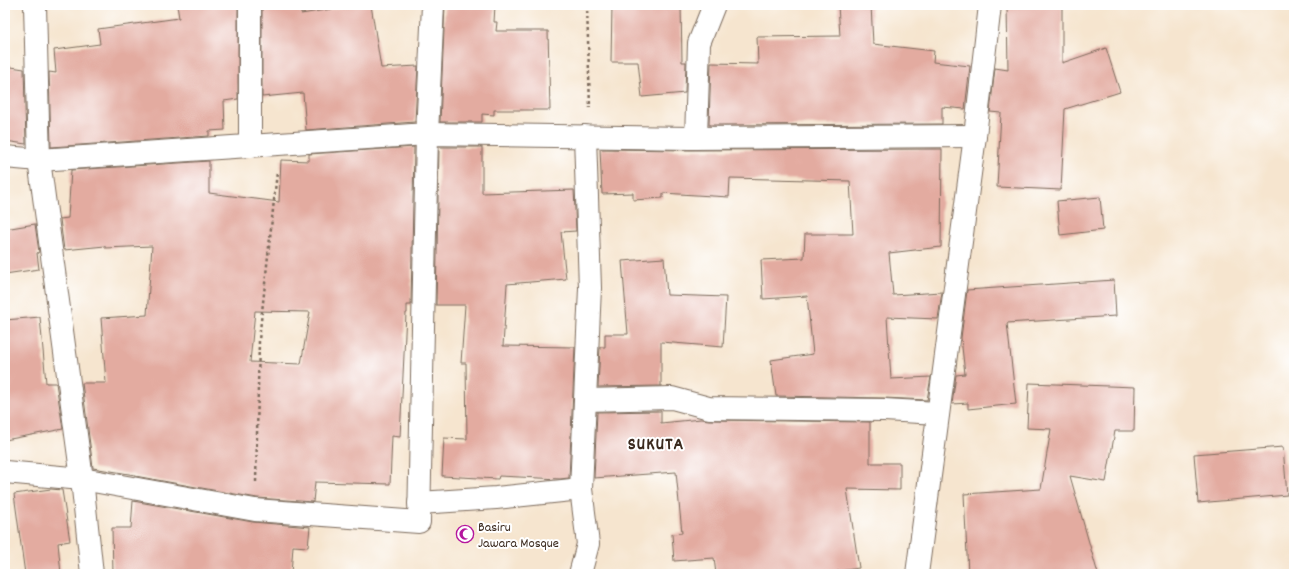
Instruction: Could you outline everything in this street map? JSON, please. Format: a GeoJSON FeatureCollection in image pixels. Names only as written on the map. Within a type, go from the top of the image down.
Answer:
{"type":"FeatureCollection","features":[{"type":"Feature","properties":{"kind":"street"},"geometry":{"type":"LineString","coordinates":[[35,5],[39,160],[82,479],[92,574]]}},
{"type":"Feature","properties":{"kind":"street"},"geometry":{"type":"LineString","coordinates":[[250,5],[250,146]]}},
{"type":"Feature","properties":{"kind":"street"},"geometry":{"type":"LineString","coordinates":[[5,472],[82,479],[255,510],[419,522],[427,134],[434,5]]}},
{"type":"Feature","properties":{"kind":"street"},"geometry":{"type":"LineString","coordinates":[[696,138],[699,43],[714,5]]}},
{"type":"Feature","properties":{"kind":"street"},"geometry":{"type":"LineString","coordinates":[[917,574],[975,136],[990,5]]}},
{"type":"Feature","properties":{"kind":"street"},"geometry":{"type":"LineString","coordinates":[[5,158],[39,160],[427,134],[696,138],[975,136]]}},
{"type":"Feature","properties":{"kind":"street"},"geometry":{"type":"LineString","coordinates":[[580,574],[588,544],[581,489],[590,288],[588,136]]}},
{"type":"Feature","properties":{"kind":"street"},"geometry":{"type":"LineString","coordinates":[[586,400],[672,398],[709,408],[884,410],[938,413]]}},
{"type":"Feature","properties":{"kind":"street"},"geometry":{"type":"LineString","coordinates":[[419,503],[496,498],[581,489]]}},
{"type":"Feature","properties":{"kind":"path"},"geometry":{"type":"LineString","coordinates":[[587,5],[588,136]]}},
{"type":"Feature","properties":{"kind":"path"},"geometry":{"type":"LineString","coordinates":[[255,510],[259,340],[280,144]]}},
{"type":"Feature","properties":{"kind":"building"},"geometry":{"type":"Polygon","coordinates":[[[177,5],[238,5],[238,99],[224,101],[225,130],[209,131],[209,136],[51,147],[49,72],[56,73],[54,50],[100,44],[98,29],[179,18],[177,5]]]}},
{"type":"Feature","properties":{"kind":"building"},"geometry":{"type":"Polygon","coordinates":[[[262,5],[301,5],[301,14],[356,5],[371,5],[381,68],[418,66],[415,122],[306,130],[303,93],[262,97],[262,5]]]}},
{"type":"Feature","properties":{"kind":"building"},"geometry":{"type":"Polygon","coordinates":[[[445,5],[495,5],[494,22],[497,22],[496,31],[548,31],[550,110],[494,110],[494,115],[482,114],[482,122],[440,122],[445,5]]]}},
{"type":"Feature","properties":{"kind":"building"},"geometry":{"type":"Polygon","coordinates":[[[612,5],[681,5],[682,62],[686,62],[685,93],[642,97],[638,62],[611,62],[612,5]]]}},
{"type":"Feature","properties":{"kind":"building"},"geometry":{"type":"Polygon","coordinates":[[[838,5],[871,5],[873,44],[934,51],[933,62],[970,66],[965,109],[942,107],[942,124],[709,125],[711,63],[758,64],[757,37],[840,36],[838,5]]]}},
{"type":"Feature","properties":{"kind":"building"},"geometry":{"type":"Polygon","coordinates":[[[1007,5],[1062,5],[1062,63],[1106,48],[1120,92],[1065,109],[1061,190],[997,187],[1001,113],[990,112],[995,68],[1008,70],[1007,5]]]}},
{"type":"Feature","properties":{"kind":"building"},"geometry":{"type":"Polygon","coordinates":[[[5,66],[24,69],[26,144],[5,141],[5,66]]]}},
{"type":"Feature","properties":{"kind":"building"},"geometry":{"type":"Polygon","coordinates":[[[414,147],[411,305],[407,305],[406,313],[400,437],[392,436],[390,484],[315,482],[313,502],[257,498],[93,468],[82,383],[106,383],[101,318],[147,315],[152,246],[105,248],[105,246],[64,250],[60,219],[68,218],[71,170],[209,161],[209,193],[279,202],[281,160],[309,161],[309,154],[414,147]],[[255,311],[250,362],[301,364],[310,312],[255,311]]]}},
{"type":"Feature","properties":{"kind":"building"},"geometry":{"type":"Polygon","coordinates":[[[439,147],[482,147],[482,193],[574,190],[576,231],[561,232],[566,279],[507,284],[503,346],[575,347],[569,478],[560,479],[499,476],[498,479],[442,476],[444,438],[467,439],[466,363],[461,363],[465,305],[436,305],[439,147]]]}},
{"type":"Feature","properties":{"kind":"building"},"geometry":{"type":"Polygon","coordinates":[[[600,149],[942,149],[941,247],[889,253],[893,295],[942,292],[938,319],[887,317],[891,379],[931,377],[927,400],[776,396],[771,360],[813,354],[807,296],[763,299],[761,260],[804,258],[805,234],[853,234],[850,181],[730,178],[729,197],[663,193],[663,198],[633,200],[633,193],[602,194],[600,149]]]}},
{"type":"Feature","properties":{"kind":"building"},"geometry":{"type":"Polygon","coordinates":[[[1100,197],[1103,230],[1060,235],[1057,201],[1100,197]]]}},
{"type":"Feature","properties":{"kind":"building"},"geometry":{"type":"Polygon","coordinates":[[[35,224],[39,252],[37,253],[39,269],[5,274],[5,229],[35,224]]]}},
{"type":"Feature","properties":{"kind":"building"},"geometry":{"type":"Polygon","coordinates":[[[664,258],[667,295],[726,297],[723,347],[661,342],[661,386],[598,387],[600,347],[605,347],[605,334],[628,334],[622,261],[664,258]]]}},
{"type":"Feature","properties":{"kind":"building"},"geometry":{"type":"Polygon","coordinates":[[[1114,280],[1116,316],[1007,323],[1016,404],[968,409],[968,403],[952,404],[956,375],[965,374],[961,338],[967,290],[1114,280]]]}},
{"type":"Feature","properties":{"kind":"building"},"geometry":{"type":"Polygon","coordinates":[[[40,317],[46,383],[56,383],[63,429],[5,440],[5,320],[40,317]]]}},
{"type":"Feature","properties":{"kind":"building"},"geometry":{"type":"Polygon","coordinates":[[[1029,383],[1135,387],[1134,431],[1115,431],[1106,482],[1070,476],[1098,574],[968,574],[964,494],[1041,489],[1051,429],[1027,428],[1029,383]]]}},
{"type":"Feature","properties":{"kind":"building"},"geometry":{"type":"Polygon","coordinates":[[[661,411],[661,423],[701,419],[870,422],[870,463],[900,463],[900,490],[847,489],[859,568],[820,574],[716,574],[714,558],[674,561],[672,534],[682,533],[676,472],[594,478],[597,412],[661,411]]]}},
{"type":"Feature","properties":{"kind":"building"},"geometry":{"type":"Polygon","coordinates":[[[1283,447],[1287,495],[1198,503],[1194,454],[1283,447]]]}},
{"type":"Feature","properties":{"kind":"building"},"geometry":{"type":"Polygon","coordinates":[[[51,489],[62,490],[70,541],[58,543],[61,574],[25,574],[14,494],[51,489]]]}},
{"type":"Feature","properties":{"kind":"building"},"geometry":{"type":"Polygon","coordinates":[[[133,501],[253,522],[310,527],[308,547],[293,546],[291,574],[113,574],[112,528],[131,528],[133,501]]]}},
{"type":"Feature","properties":{"kind":"place","name":"Basiru Jawara Mosque"},"geometry":{"type":"Point","coordinates":[465,534]}},
{"type":"Feature","properties":{"kind":"district","name":"SUKUTA"},"geometry":{"type":"Point","coordinates":[656,443]}}]}
